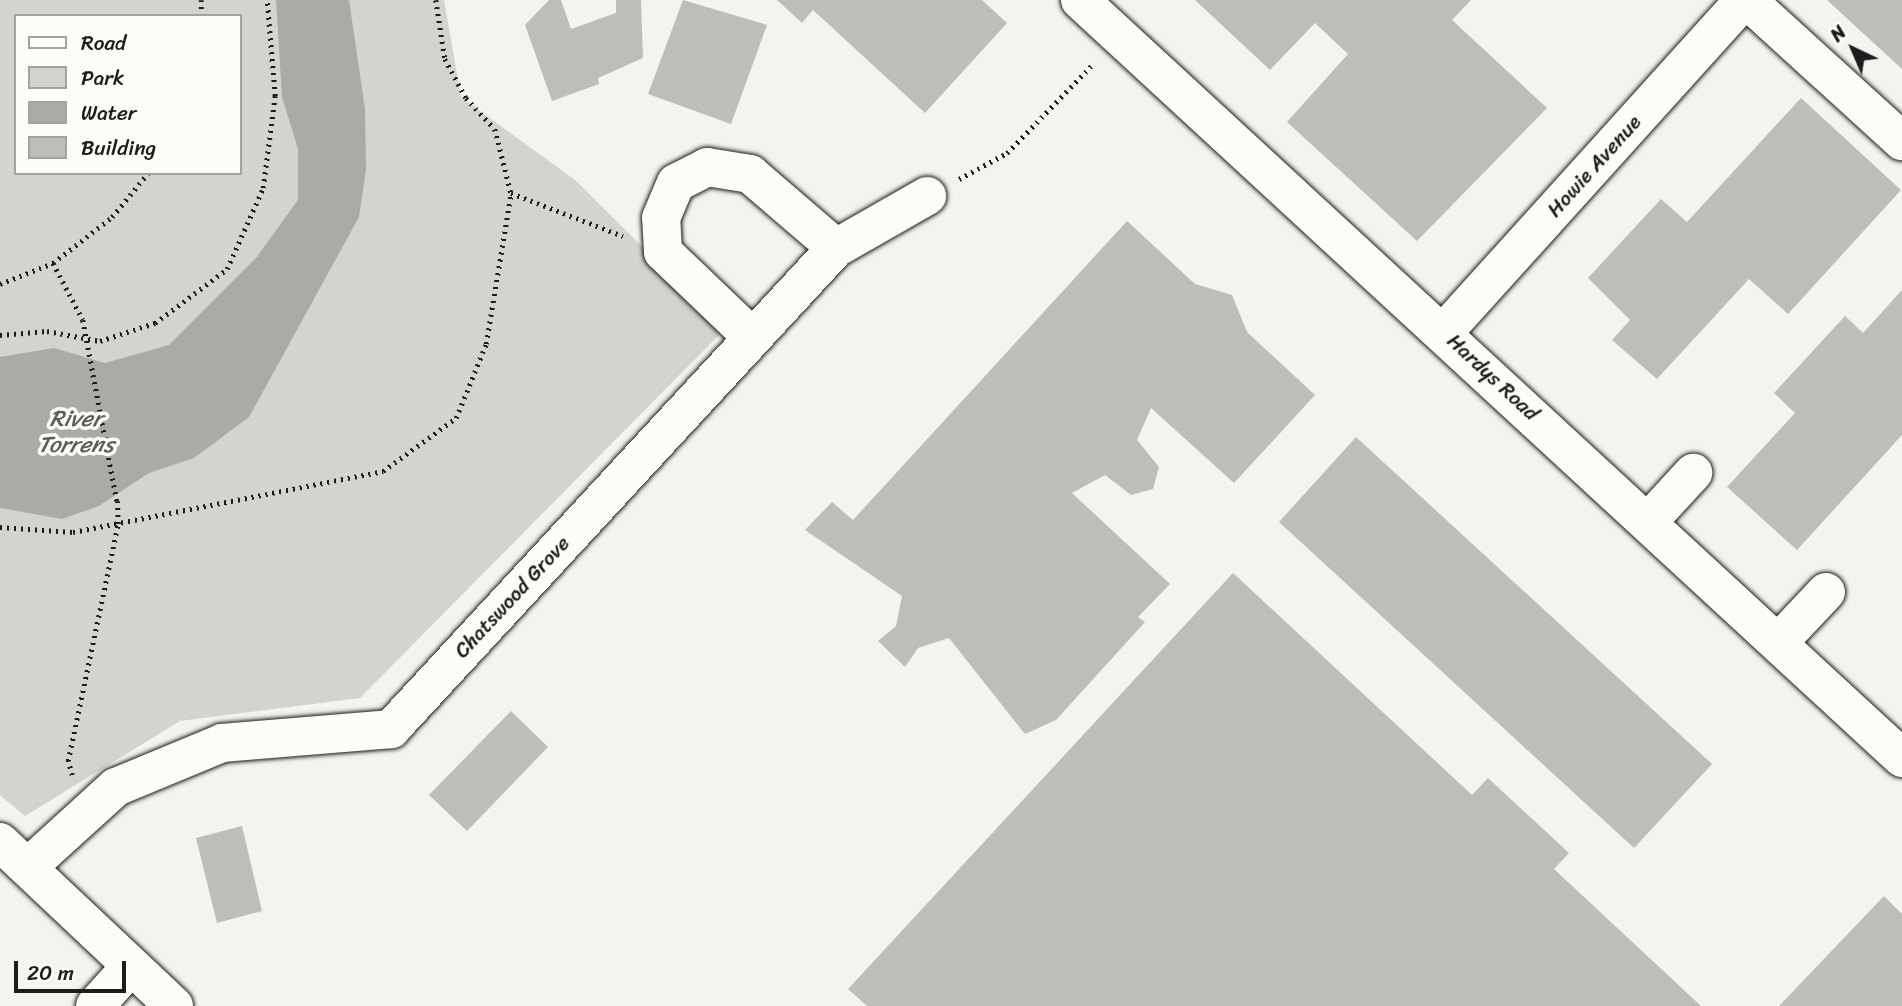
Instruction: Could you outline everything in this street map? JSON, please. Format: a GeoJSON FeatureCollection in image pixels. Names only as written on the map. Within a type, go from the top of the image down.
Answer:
{"type":"FeatureCollection","features":[{"type":"Feature","properties":{"kind":"street","name":"Hardys Road"},"geometry":{"type":"LineString","coordinates":[[1080,0],[1444,332],[1902,758]]}},
{"type":"Feature","properties":{"kind":"street"},"geometry":{"type":"LineString","coordinates":[[1745,0],[1902,141]]}},
{"type":"Feature","properties":{"kind":"street","name":"Howie Avenue"},"geometry":{"type":"LineString","coordinates":[[1444,332],[1745,0]]}},
{"type":"Feature","properties":{"kind":"street"},"geometry":{"type":"LineString","coordinates":[[752,337],[663,252],[661,218],[676,183],[707,167],[750,174],[836,248]]}},
{"type":"Feature","properties":{"kind":"street","name":"Chatswood Grove"},"geometry":{"type":"LineString","coordinates":[[28,867],[116,787],[222,743],[391,729],[836,248],[927,196]]}},
{"type":"Feature","properties":{"kind":"street"},"geometry":{"type":"LineString","coordinates":[[1648,522],[1693,473]]}},
{"type":"Feature","properties":{"kind":"street"},"geometry":{"type":"LineString","coordinates":[[1778,643],[1826,592]]}},
{"type":"Feature","properties":{"kind":"street"},"geometry":{"type":"LineString","coordinates":[[0,842],[174,1006]]}},
{"type":"Feature","properties":{"kind":"street"},"geometry":{"type":"LineString","coordinates":[[95,1006],[131,966]]}},
{"type":"Feature","properties":{"kind":"path"},"geometry":{"type":"LineString","coordinates":[[0,335],[47,331],[100,341],[155,323],[228,269],[263,188],[275,96],[267,0]]}},
{"type":"Feature","properties":{"kind":"path"},"geometry":{"type":"LineString","coordinates":[[0,527],[73,532],[383,471],[428,444],[456,418],[485,344],[511,193],[495,129],[466,97],[445,59],[436,0]]}},
{"type":"Feature","properties":{"kind":"path"},"geometry":{"type":"LineString","coordinates":[[927,196],[1007,153],[1119,36]]}},
{"type":"Feature","properties":{"kind":"path"},"geometry":{"type":"LineString","coordinates":[[0,284],[53,263],[112,217],[146,175]]}},
{"type":"Feature","properties":{"kind":"path"},"geometry":{"type":"LineString","coordinates":[[511,193],[663,252]]}},
{"type":"Feature","properties":{"kind":"path"},"geometry":{"type":"LineString","coordinates":[[53,263],[83,320],[117,501],[118,524],[68,761],[85,816]]}},
{"type":"Feature","properties":{"kind":"green space"},"geometry":{"type":"Polygon","coordinates":[[[0,0],[444,0],[461,97],[575,180],[725,329],[360,698],[180,721],[25,816],[0,795],[0,0]]]}},
{"type":"Feature","properties":{"kind":"water","name":"River Torrens"},"geometry":{"type":"Polygon","coordinates":[[[276,0],[349,0],[365,109],[366,170],[359,217],[249,417],[194,458],[149,473],[99,506],[62,519],[0,508],[0,357],[54,348],[105,363],[169,345],[256,258],[298,200],[298,149],[282,97],[276,0]]]}},
{"type":"Feature","properties":{"kind":"building"},"geometry":{"type":"Polygon","coordinates":[[[549,0],[561,0],[571,29],[616,13],[616,0],[641,0],[643,58],[598,78],[599,84],[552,101],[525,25],[549,0]]]}},
{"type":"Feature","properties":{"kind":"building"},"geometry":{"type":"Polygon","coordinates":[[[683,0],[767,25],[731,124],[648,94],[683,0]]]}},
{"type":"Feature","properties":{"kind":"building"},"geometry":{"type":"Polygon","coordinates":[[[777,0],[982,0],[1007,23],[925,113],[813,10],[802,23],[777,0]]]}},
{"type":"Feature","properties":{"kind":"building"},"geometry":{"type":"Polygon","coordinates":[[[1195,0],[1471,0],[1452,20],[1547,108],[1417,241],[1287,122],[1348,54],[1315,23],[1270,70],[1195,0]]]}},
{"type":"Feature","properties":{"kind":"building"},"geometry":{"type":"Polygon","coordinates":[[[1827,0],[1902,0],[1902,69],[1827,0]]]}},
{"type":"Feature","properties":{"kind":"building"},"geometry":{"type":"Polygon","coordinates":[[[1801,98],[1901,190],[1788,314],[1749,279],[1657,379],[1612,340],[1630,320],[1588,278],[1661,199],[1687,222],[1801,98]]]}},
{"type":"Feature","properties":{"kind":"building"},"geometry":{"type":"Polygon","coordinates":[[[1127,221],[1195,284],[1232,295],[1247,332],[1315,395],[1234,483],[1151,408],[1137,440],[1159,467],[1153,489],[1131,495],[1105,475],[1072,493],[1170,584],[1138,617],[1145,622],[1056,720],[1025,734],[949,638],[918,648],[905,667],[878,641],[896,626],[902,596],[805,530],[832,502],[853,520],[1127,221]]]}},
{"type":"Feature","properties":{"kind":"building"},"geometry":{"type":"Polygon","coordinates":[[[1902,290],[1902,435],[1797,550],[1727,487],[1795,413],[1774,393],[1845,316],[1863,333],[1902,290]]]}},
{"type":"Feature","properties":{"kind":"building"},"geometry":{"type":"Polygon","coordinates":[[[1356,437],[1712,764],[1634,848],[1279,522],[1356,437]]]}},
{"type":"Feature","properties":{"kind":"building"},"geometry":{"type":"Polygon","coordinates":[[[1233,573],[1472,795],[1488,778],[1569,853],[1554,869],[1701,1006],[867,1006],[848,989],[1233,573]]]}},
{"type":"Feature","properties":{"kind":"building"},"geometry":{"type":"Polygon","coordinates":[[[511,711],[548,747],[467,831],[429,795],[511,711]]]}},
{"type":"Feature","properties":{"kind":"building"},"geometry":{"type":"Polygon","coordinates":[[[242,826],[262,911],[217,923],[196,838],[242,826]]]}},
{"type":"Feature","properties":{"kind":"building"},"geometry":{"type":"Polygon","coordinates":[[[1884,896],[1902,914],[1902,1006],[1779,1006],[1884,896]]]}}]}
